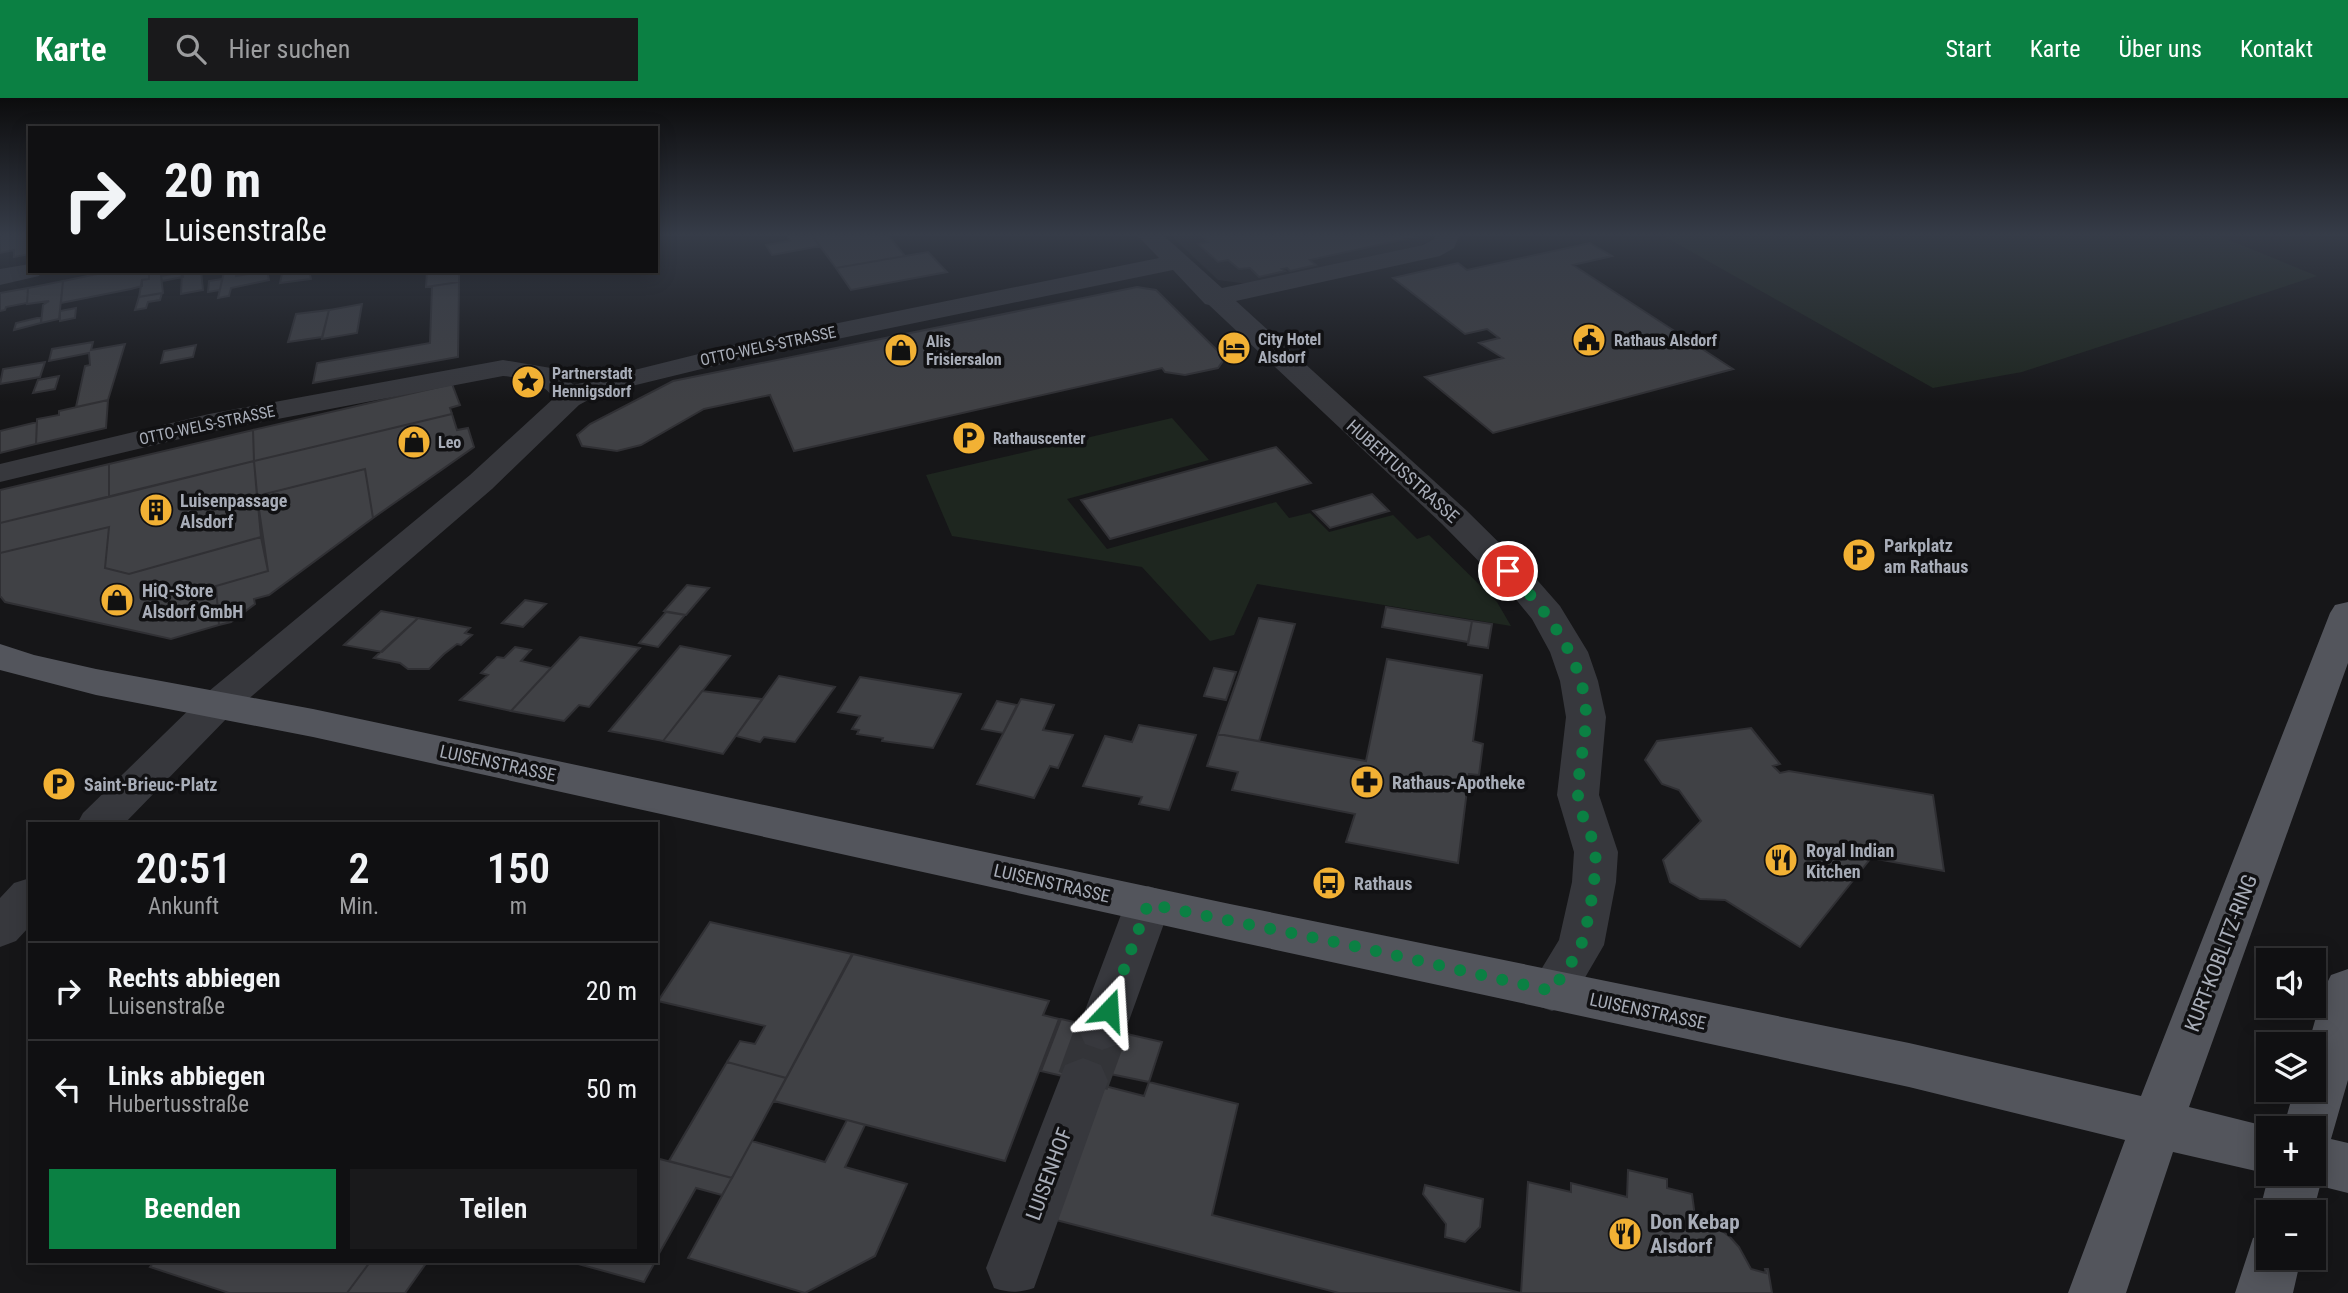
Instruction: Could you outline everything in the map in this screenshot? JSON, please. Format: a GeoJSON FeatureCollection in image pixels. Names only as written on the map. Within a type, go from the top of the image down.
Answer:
{"type":"FeatureCollection","features":[{"type":"Feature","properties":{"kind":"main road","name":"KURT-KOBLITZ-RING"},"geometry":{"type":"LineString","coordinates":[[2097,1293],[2157,1124],[2348,613]]}},
{"type":"Feature","properties":{"kind":"main road","name":"LUISENSTRASSE"},"geometry":{"type":"LineString","coordinates":[[0,656],[25,666],[96,682],[807,828],[1552,991],[1909,1065],[2256,1147]]}},
{"type":"Feature","properties":{"kind":"main road"},"geometry":{"type":"LineString","coordinates":[[2313,1116],[2348,989]]}},
{"type":"Feature","properties":{"kind":"main road"},"geometry":{"type":"LineString","coordinates":[[2326,1163],[2348,1168]]}},
{"type":"Feature","properties":{"kind":"main road"},"geometry":{"type":"LineString","coordinates":[[2264,1293],[2270,1270]]}},
{"type":"Feature","properties":{"kind":"street","name":"OTTO-WELS-STRASSE"},"geometry":{"type":"LineString","coordinates":[[217,705],[481,482],[569,399],[589,388],[759,347],[1039,290]]}},
{"type":"Feature","properties":{"kind":"street","name":"HUBERTUSSTRASSE"},"geometry":{"type":"LineString","coordinates":[[1205,290],[1454,517],[1547,614],[1569,652],[1579,681],[1586,717],[1578,794],[1580,808],[1596,852],[1594,882],[1581,945],[1552,991]]}},
{"type":"Feature","properties":{"kind":"street"},"geometry":{"type":"LineString","coordinates":[[1214,298],[1252,290]]}},
{"type":"Feature","properties":{"kind":"street","name":"OTTO-WELS-STRASSE"},"geometry":{"type":"LineString","coordinates":[[0,473],[209,423],[503,368],[548,375],[563,387],[569,399]]}},
{"type":"Feature","properties":{"kind":"street"},"geometry":{"type":"LineString","coordinates":[[100,822],[217,705]]}},
{"type":"Feature","properties":{"kind":"street"},"geometry":{"type":"LineString","coordinates":[[0,928],[28,898]]}},
{"type":"Feature","properties":{"kind":"street"},"geometry":{"type":"LineString","coordinates":[[1102,1029],[1148,904]]}},
{"type":"Feature","properties":{"kind":"street","name":"LUISENHOF"},"geometry":{"type":"LineString","coordinates":[[1014,1268],[1083,1081]]}},
{"type":"Feature","properties":{"kind":"shaded area"},"geometry":{"type":"Polygon","coordinates":[[[1759,290],[2275,290],[2022,372],[1933,388],[1759,290]]]}},
{"type":"Feature","properties":{"kind":"shaded area"},"geometry":{"type":"Polygon","coordinates":[[[1172,418],[1209,460],[1067,499],[1107,549],[1276,502],[1289,518],[1310,513],[1329,532],[1393,515],[1417,539],[1429,535],[1497,602],[1511,626],[1257,584],[1234,635],[1210,641],[1142,567],[952,536],[926,475],[1172,418]]]}},
{"type":"Feature","properties":{"kind":"building"},"geometry":{"type":"Polygon","coordinates":[[[28,290],[62,290],[59,319],[41,323],[43,305],[49,301],[27,304],[28,290]]]}},
{"type":"Feature","properties":{"kind":"building"},"geometry":{"type":"Polygon","coordinates":[[[28,290],[27,303],[6,307],[0,311],[0,293],[28,290]]]}},
{"type":"Feature","properties":{"kind":"building"},"geometry":{"type":"Polygon","coordinates":[[[62,290],[127,290],[61,303],[62,290]]]}},
{"type":"Feature","properties":{"kind":"building"},"geometry":{"type":"Polygon","coordinates":[[[140,290],[163,290],[163,293],[139,297],[140,290]]]}},
{"type":"Feature","properties":{"kind":"building"},"geometry":{"type":"Polygon","coordinates":[[[181,290],[203,290],[203,290],[181,294],[181,290]]]}},
{"type":"Feature","properties":{"kind":"building"},"geometry":{"type":"Polygon","coordinates":[[[220,290],[231,290],[229,296],[218,298],[220,290]]]}},
{"type":"Feature","properties":{"kind":"building"},"geometry":{"type":"Polygon","coordinates":[[[432,290],[459,290],[458,357],[313,383],[317,363],[430,343],[432,290]]]}},
{"type":"Feature","properties":{"kind":"building"},"geometry":{"type":"Polygon","coordinates":[[[1123,290],[1156,290],[1225,358],[1218,368],[1185,375],[1165,372],[1162,368],[794,451],[770,395],[704,409],[641,445],[617,451],[582,446],[577,435],[590,424],[673,381],[1123,290]]]}},
{"type":"Feature","properties":{"kind":"building","name":"Rathaus Alsdorf"},"geometry":{"type":"Polygon","coordinates":[[[1408,290],[1611,290],[1733,369],[1493,433],[1425,377],[1503,358],[1479,343],[1499,338],[1487,329],[1465,334],[1408,290]]]}},
{"type":"Feature","properties":{"kind":"building"},"geometry":{"type":"Polygon","coordinates":[[[162,293],[160,300],[148,302],[146,308],[135,310],[139,297],[162,293]]]}},
{"type":"Feature","properties":{"kind":"building"},"geometry":{"type":"Polygon","coordinates":[[[362,304],[357,333],[322,339],[329,310],[362,304]]]}},
{"type":"Feature","properties":{"kind":"building"},"geometry":{"type":"Polygon","coordinates":[[[76,308],[75,318],[60,321],[60,311],[76,308]]]}},
{"type":"Feature","properties":{"kind":"building"},"geometry":{"type":"Polygon","coordinates":[[[329,310],[322,337],[288,342],[296,314],[329,310]]]}},
{"type":"Feature","properties":{"kind":"building"},"geometry":{"type":"Polygon","coordinates":[[[41,317],[41,323],[14,330],[16,323],[41,317]]]}},
{"type":"Feature","properties":{"kind":"building"},"geometry":{"type":"Polygon","coordinates":[[[93,342],[91,350],[125,344],[108,400],[76,407],[85,366],[90,365],[89,353],[49,361],[52,349],[93,342]]]}},
{"type":"Feature","properties":{"kind":"building"},"geometry":{"type":"Polygon","coordinates":[[[196,345],[193,357],[161,363],[164,351],[196,345]]]}},
{"type":"Feature","properties":{"kind":"building"},"geometry":{"type":"Polygon","coordinates":[[[45,362],[40,377],[0,384],[3,369],[45,362]]]}},
{"type":"Feature","properties":{"kind":"building"},"geometry":{"type":"Polygon","coordinates":[[[59,376],[55,389],[33,393],[38,380],[59,376]]]}},
{"type":"Feature","properties":{"kind":"building"},"geometry":{"type":"Polygon","coordinates":[[[452,384],[460,405],[450,408],[452,414],[254,461],[253,430],[452,384]]]}},
{"type":"Feature","properties":{"kind":"building"},"geometry":{"type":"Polygon","coordinates":[[[108,400],[106,428],[36,444],[37,419],[108,400]]]}},
{"type":"Feature","properties":{"kind":"building"},"geometry":{"type":"Polygon","coordinates":[[[452,414],[457,430],[468,428],[474,447],[373,518],[365,469],[257,496],[254,461],[452,414]]]}},
{"type":"Feature","properties":{"kind":"building"},"geometry":{"type":"Polygon","coordinates":[[[37,422],[36,444],[0,453],[0,431],[37,422]]]}},
{"type":"Feature","properties":{"kind":"building"},"geometry":{"type":"Polygon","coordinates":[[[253,430],[254,461],[109,497],[109,464],[253,430]]]}},
{"type":"Feature","properties":{"kind":"building"},"geometry":{"type":"Polygon","coordinates":[[[1276,447],[1311,483],[1110,539],[1081,500],[1276,447]]]}},
{"type":"Feature","properties":{"kind":"building","name":"Luisenpassage Alsdorf"},"geometry":{"type":"Polygon","coordinates":[[[254,461],[261,537],[129,574],[105,568],[109,527],[0,553],[0,523],[254,461]]]}},
{"type":"Feature","properties":{"kind":"building"},"geometry":{"type":"Polygon","coordinates":[[[109,464],[109,497],[0,523],[0,490],[109,464]]]}},
{"type":"Feature","properties":{"kind":"building"},"geometry":{"type":"Polygon","coordinates":[[[365,469],[373,518],[269,595],[254,599],[255,604],[231,622],[219,625],[216,586],[268,571],[257,496],[365,469]]]}},
{"type":"Feature","properties":{"kind":"building"},"geometry":{"type":"Polygon","coordinates":[[[1372,494],[1389,511],[1330,528],[1313,511],[1372,494]]]}},
{"type":"Feature","properties":{"kind":"building"},"geometry":{"type":"Polygon","coordinates":[[[109,527],[105,568],[129,574],[261,537],[268,571],[216,586],[219,625],[171,639],[5,602],[0,596],[0,553],[109,527]]]}},
{"type":"Feature","properties":{"kind":"building"},"geometry":{"type":"Polygon","coordinates":[[[687,585],[709,588],[686,615],[664,611],[687,585]]]}},
{"type":"Feature","properties":{"kind":"building"},"geometry":{"type":"Polygon","coordinates":[[[525,600],[546,604],[523,627],[502,623],[525,600]]]}},
{"type":"Feature","properties":{"kind":"building"},"geometry":{"type":"Polygon","coordinates":[[[1386,607],[1472,621],[1468,642],[1382,627],[1386,607]]]}},
{"type":"Feature","properties":{"kind":"building"},"geometry":{"type":"Polygon","coordinates":[[[381,611],[418,618],[382,652],[344,645],[381,611]]]}},
{"type":"Feature","properties":{"kind":"building"},"geometry":{"type":"Polygon","coordinates":[[[666,612],[685,615],[658,647],[639,643],[666,612]]]}},
{"type":"Feature","properties":{"kind":"building"},"geometry":{"type":"Polygon","coordinates":[[[418,618],[470,628],[465,633],[472,635],[444,654],[429,669],[408,669],[400,663],[374,658],[418,618]]]}},
{"type":"Feature","properties":{"kind":"building"},"geometry":{"type":"Polygon","coordinates":[[[1259,618],[1295,624],[1259,741],[1218,734],[1259,618]]]}},
{"type":"Feature","properties":{"kind":"building"},"geometry":{"type":"Polygon","coordinates":[[[1472,621],[1492,624],[1488,648],[1468,645],[1472,621]]]}},
{"type":"Feature","properties":{"kind":"building"},"geometry":{"type":"Polygon","coordinates":[[[580,637],[640,648],[589,707],[579,705],[564,721],[511,711],[580,637]]]}},
{"type":"Feature","properties":{"kind":"building"},"geometry":{"type":"Polygon","coordinates":[[[680,646],[730,656],[663,741],[609,731],[680,646]]]}},
{"type":"Feature","properties":{"kind":"building"},"geometry":{"type":"Polygon","coordinates":[[[515,647],[531,650],[521,661],[551,668],[511,711],[460,700],[488,675],[481,673],[497,657],[504,658],[515,647]]]}},
{"type":"Feature","properties":{"kind":"building"},"geometry":{"type":"Polygon","coordinates":[[[1387,659],[1482,675],[1473,741],[1483,744],[1479,775],[1469,774],[1458,863],[1346,842],[1355,814],[1232,790],[1238,772],[1207,766],[1218,734],[1366,761],[1387,659]]]}},
{"type":"Feature","properties":{"kind":"building"},"geometry":{"type":"Polygon","coordinates":[[[1214,668],[1236,672],[1226,700],[1204,696],[1214,668]]]}},
{"type":"Feature","properties":{"kind":"building"},"geometry":{"type":"Polygon","coordinates":[[[779,676],[835,687],[795,742],[764,737],[760,742],[736,736],[779,676]]]}},
{"type":"Feature","properties":{"kind":"building"},"geometry":{"type":"Polygon","coordinates":[[[860,677],[961,694],[933,748],[882,741],[883,738],[857,734],[859,730],[852,729],[860,716],[838,712],[860,677]]]}},
{"type":"Feature","properties":{"kind":"building"},"geometry":{"type":"Polygon","coordinates":[[[702,691],[762,699],[723,754],[663,741],[702,691]]]}},
{"type":"Feature","properties":{"kind":"building"},"geometry":{"type":"Polygon","coordinates":[[[1021,699],[1054,705],[1043,730],[1073,735],[1058,768],[1050,766],[1034,798],[977,784],[1021,699]]]}},
{"type":"Feature","properties":{"kind":"building"},"geometry":{"type":"Polygon","coordinates":[[[997,701],[1017,705],[1003,733],[982,729],[997,701]]]}},
{"type":"Feature","properties":{"kind":"building"},"geometry":{"type":"Polygon","coordinates":[[[1139,725],[1196,735],[1169,810],[1139,804],[1142,797],[1083,786],[1105,736],[1132,742],[1139,725]]]}},
{"type":"Feature","properties":{"kind":"building"},"geometry":{"type":"Polygon","coordinates":[[[1751,728],[1780,764],[1773,766],[1780,773],[1789,771],[1933,795],[1944,871],[1871,858],[1800,947],[1725,900],[1700,899],[1670,882],[1663,860],[1701,821],[1679,790],[1662,784],[1645,760],[1657,741],[1751,728]]]}},
{"type":"Feature","properties":{"kind":"building"},"geometry":{"type":"Polygon","coordinates":[[[710,922],[852,954],[786,1078],[727,1062],[740,1041],[755,1044],[765,1026],[658,1001],[710,922]]]}},
{"type":"Feature","properties":{"kind":"building"},"geometry":{"type":"Polygon","coordinates":[[[853,954],[1049,1001],[1043,1015],[1059,1019],[1005,1161],[774,1101],[853,954]]]}},
{"type":"Feature","properties":{"kind":"building"},"geometry":{"type":"Polygon","coordinates":[[[1061,1019],[1162,1042],[1149,1082],[1105,1073],[1101,1085],[1041,1071],[1061,1019]]]}},
{"type":"Feature","properties":{"kind":"building"},"geometry":{"type":"Polygon","coordinates":[[[727,1062],[786,1078],[732,1178],[669,1161],[727,1062]]]}},
{"type":"Feature","properties":{"kind":"building"},"geometry":{"type":"Polygon","coordinates":[[[1149,1082],[1238,1104],[1212,1215],[1521,1293],[1339,1293],[1056,1220],[1101,1085],[1144,1096],[1149,1082]]]}},
{"type":"Feature","properties":{"kind":"building"},"geometry":{"type":"Polygon","coordinates":[[[847,1120],[865,1125],[845,1167],[907,1184],[875,1256],[805,1293],[688,1258],[752,1141],[825,1162],[847,1120]]]}},
{"type":"Feature","properties":{"kind":"building"},"geometry":{"type":"Polygon","coordinates":[[[658,1159],[732,1178],[722,1195],[696,1188],[658,1255],[658,1159]]]}},
{"type":"Feature","properties":{"kind":"building","name":"Don Kebap Alsdorf"},"geometry":{"type":"Polygon","coordinates":[[[1628,1170],[1667,1179],[1667,1188],[1692,1194],[1696,1224],[1721,1230],[1730,1237],[1751,1269],[1766,1273],[1765,1269],[1768,1269],[1772,1293],[1521,1293],[1528,1182],[1571,1192],[1571,1183],[1627,1197],[1628,1170]]]}},
{"type":"Feature","properties":{"kind":"building"},"geometry":{"type":"Polygon","coordinates":[[[1425,1185],[1483,1199],[1480,1227],[1465,1242],[1445,1237],[1446,1224],[1423,1194],[1425,1185]]]}},
{"type":"Feature","properties":{"kind":"building"},"geometry":{"type":"Polygon","coordinates":[[[153,1263],[369,1263],[347,1293],[229,1293],[150,1267],[153,1263]]]}},
{"type":"Feature","properties":{"kind":"building"},"geometry":{"type":"Polygon","coordinates":[[[369,1263],[426,1263],[405,1293],[347,1293],[369,1263]]]}},
{"type":"Feature","properties":{"kind":"building"},"geometry":{"type":"Polygon","coordinates":[[[575,1263],[654,1263],[644,1282],[575,1263]]]}},
{"type":"Feature","properties":{"kind":"tunnel"},"geometry":{"type":"LineString","coordinates":[[1083,1081],[1102,1029]]}},
{"type":"Feature","properties":{"kind":"place","name":"Rathaus Alsdorf"},"geometry":{"type":"Point","coordinates":[1589,340]}},
{"type":"Feature","properties":{"kind":"place","name":"City Hotel Alsdorf"},"geometry":{"type":"Point","coordinates":[1234,348]}},
{"type":"Feature","properties":{"kind":"place","name":"Alis Frisiersalon"},"geometry":{"type":"Point","coordinates":[901,350]}},
{"type":"Feature","properties":{"kind":"place","name":"Partnerstadt Hennigsdorf"},"geometry":{"type":"Point","coordinates":[528,382]}},
{"type":"Feature","properties":{"kind":"place","name":"Rathauscenter"},"geometry":{"type":"Point","coordinates":[969,438]}},
{"type":"Feature","properties":{"kind":"place","name":"Leo"},"geometry":{"type":"Point","coordinates":[414,442]}},
{"type":"Feature","properties":{"kind":"place","name":"Luisenpassage Alsdorf"},"geometry":{"type":"Point","coordinates":[156,510]}},
{"type":"Feature","properties":{"kind":"place","name":"Parkplatz am Rathaus"},"geometry":{"type":"Point","coordinates":[1859,555]}},
{"type":"Feature","properties":{"kind":"place","name":"HiQ-Store Alsdorf GmbH"},"geometry":{"type":"Point","coordinates":[117,600]}},
{"type":"Feature","properties":{"kind":"place","name":"Rathaus-Apotheke"},"geometry":{"type":"Point","coordinates":[1367,782]}},
{"type":"Feature","properties":{"kind":"place","name":"Saint-Brieuc-Platz"},"geometry":{"type":"Point","coordinates":[59,784]}},
{"type":"Feature","properties":{"kind":"place","name":"Royal Indian Kitchen"},"geometry":{"type":"Point","coordinates":[1781,860]}},
{"type":"Feature","properties":{"kind":"place","name":"Rathaus"},"geometry":{"type":"Point","coordinates":[1329,883]}},
{"type":"Feature","properties":{"kind":"place","name":"Don Kebap Alsdorf"},"geometry":{"type":"Point","coordinates":[1625,1234]}},
{"type":"Feature","properties":{"kind":"route"},"geometry":{"type":"LineString","coordinates":[[1109,1010],[1148,904],[1345,944],[1552,991],[1581,945],[1594,882],[1596,852],[1580,808],[1578,794],[1586,717],[1579,681],[1569,652],[1547,614],[1508,571]]}}]}
